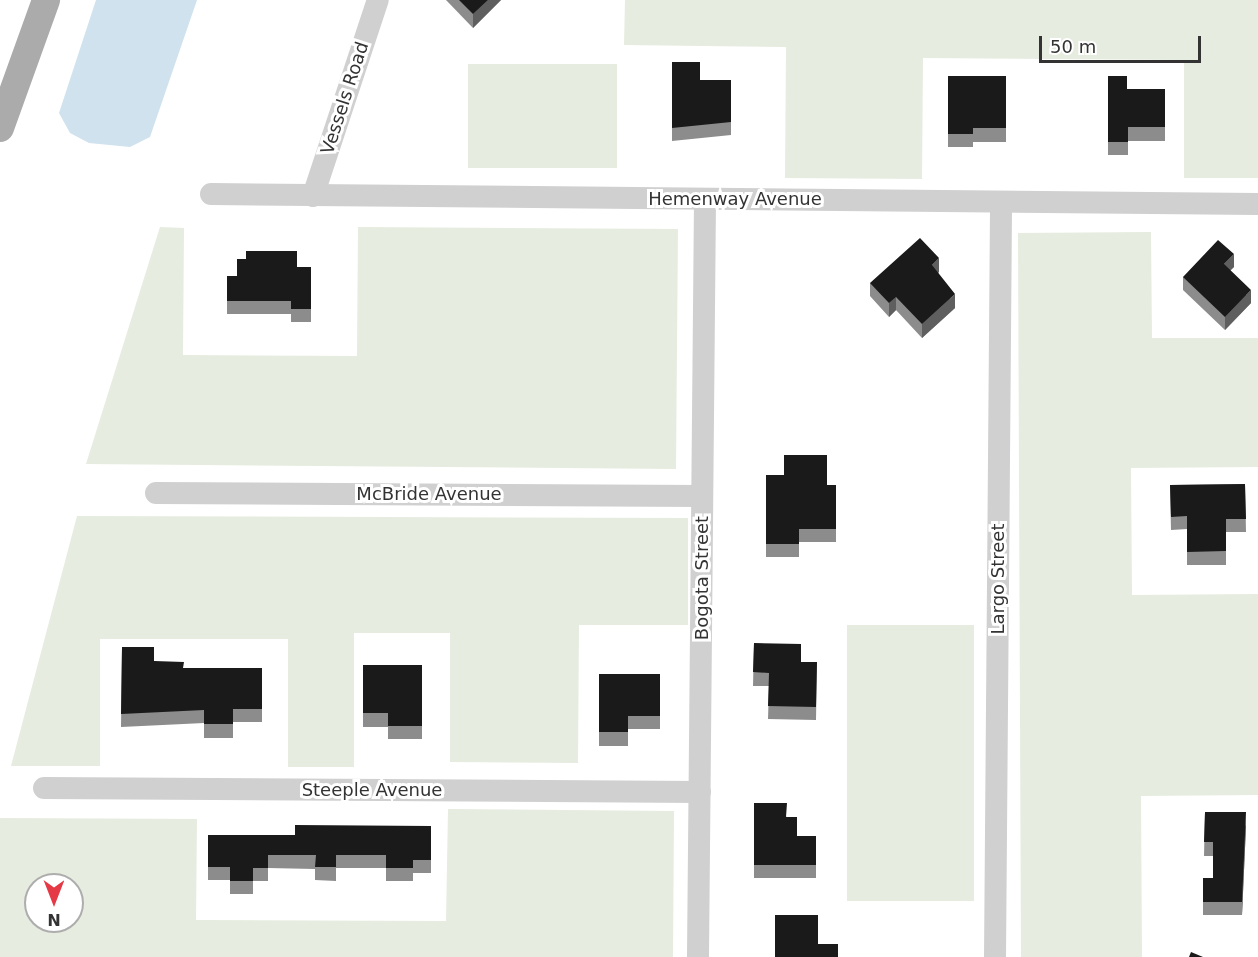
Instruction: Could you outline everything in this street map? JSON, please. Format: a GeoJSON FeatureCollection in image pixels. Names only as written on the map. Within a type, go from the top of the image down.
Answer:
{"type":"FeatureCollection","features":[{"type":"Feature","properties":{"kind":"main road"},"geometry":{"type":"LineString","coordinates":[[0,128],[46,0]]}},
{"type":"Feature","properties":{"kind":"street","name":"Vessels Road"},"geometry":{"type":"LineString","coordinates":[[313,196],[378,0]]}},
{"type":"Feature","properties":{"kind":"street","name":"Hemenway Avenue"},"geometry":{"type":"LineString","coordinates":[[211,194],[1258,204]]}},
{"type":"Feature","properties":{"kind":"street","name":"Bogota Street"},"geometry":{"type":"LineString","coordinates":[[699,957],[705,199]]}},
{"type":"Feature","properties":{"kind":"street","name":"Largo Street"},"geometry":{"type":"LineString","coordinates":[[995,957],[1001,202]]}},
{"type":"Feature","properties":{"kind":"street","name":"McBride Avenue"},"geometry":{"type":"LineString","coordinates":[[156,493],[702,496]]}},
{"type":"Feature","properties":{"kind":"street","name":"Steeple Avenue"},"geometry":{"type":"LineString","coordinates":[[44,788],[700,792]]}},
{"type":"Feature","properties":{"kind":"shaded area"},"geometry":{"type":"Polygon","coordinates":[[[625,0],[1258,0],[1258,178],[1184,178],[1184,60],[923,58],[922,179],[785,178],[786,47],[624,45],[625,0]]]}},
{"type":"Feature","properties":{"kind":"shaded area"},"geometry":{"type":"Polygon","coordinates":[[[468,64],[617,64],[617,168],[468,168],[468,64]]]}},
{"type":"Feature","properties":{"kind":"shaded area"},"geometry":{"type":"Polygon","coordinates":[[[160,227],[184,228],[183,355],[357,356],[358,227],[678,229],[676,469],[86,464],[160,227]]]}},
{"type":"Feature","properties":{"kind":"shaded area"},"geometry":{"type":"Polygon","coordinates":[[[1151,232],[1152,338],[1258,338],[1258,467],[1131,468],[1132,595],[1258,594],[1258,795],[1141,796],[1142,957],[1021,957],[1018,233],[1151,232]]]}},
{"type":"Feature","properties":{"kind":"shaded area"},"geometry":{"type":"Polygon","coordinates":[[[77,516],[688,518],[688,625],[579,625],[578,763],[450,762],[450,633],[354,633],[354,767],[288,767],[288,639],[100,639],[100,766],[11,766],[77,516]]]}},
{"type":"Feature","properties":{"kind":"shaded area"},"geometry":{"type":"Polygon","coordinates":[[[847,625],[974,625],[974,901],[847,901],[847,625]]]}},
{"type":"Feature","properties":{"kind":"shaded area"},"geometry":{"type":"Polygon","coordinates":[[[448,809],[674,811],[673,957],[0,957],[0,818],[197,819],[196,920],[446,921],[448,809]]]}},
{"type":"Feature","properties":{"kind":"water"},"geometry":{"type":"Polygon","coordinates":[[[96,0],[197,0],[150,137],[130,147],[89,143],[70,133],[59,113],[96,0]]]}},
{"type":"Feature","properties":{"kind":"building"},"geometry":{"type":"Polygon","coordinates":[[[459,0],[488,0],[473,14],[459,0]]]}},
{"type":"Feature","properties":{"kind":"building"},"geometry":{"type":"Polygon","coordinates":[[[672,62],[700,62],[700,80],[731,80],[731,122],[672,128],[672,62]]]}},
{"type":"Feature","properties":{"kind":"building"},"geometry":{"type":"Polygon","coordinates":[[[948,76],[1006,76],[1006,128],[973,128],[973,134],[948,134],[948,76]]]}},
{"type":"Feature","properties":{"kind":"building"},"geometry":{"type":"Polygon","coordinates":[[[1108,76],[1127,76],[1127,89],[1165,89],[1165,127],[1128,127],[1128,142],[1108,142],[1108,76]]]}},
{"type":"Feature","properties":{"kind":"building"},"geometry":{"type":"Polygon","coordinates":[[[920,238],[939,258],[932,265],[955,294],[922,324],[896,297],[889,303],[870,283],[920,238]]]}},
{"type":"Feature","properties":{"kind":"building"},"geometry":{"type":"Polygon","coordinates":[[[1218,240],[1234,254],[1224,264],[1251,290],[1225,317],[1183,277],[1218,240]]]}},
{"type":"Feature","properties":{"kind":"building"},"geometry":{"type":"Polygon","coordinates":[[[246,251],[297,251],[297,267],[311,267],[311,309],[291,309],[291,301],[227,301],[227,276],[237,276],[237,259],[246,259],[246,251]]]}},
{"type":"Feature","properties":{"kind":"building"},"geometry":{"type":"Polygon","coordinates":[[[784,455],[827,455],[827,485],[836,485],[836,529],[799,529],[799,544],[766,544],[766,475],[784,475],[784,455]]]}},
{"type":"Feature","properties":{"kind":"building"},"geometry":{"type":"Polygon","coordinates":[[[1245,484],[1246,519],[1226,519],[1226,551],[1187,552],[1187,516],[1171,517],[1170,485],[1245,484]]]}},
{"type":"Feature","properties":{"kind":"building"},"geometry":{"type":"Polygon","coordinates":[[[754,643],[801,644],[801,662],[817,662],[816,707],[768,706],[769,673],[753,672],[754,643]]]}},
{"type":"Feature","properties":{"kind":"building"},"geometry":{"type":"Polygon","coordinates":[[[122,647],[154,647],[154,661],[184,662],[183,668],[262,668],[262,709],[233,709],[233,724],[204,724],[204,710],[121,714],[122,647]]]}},
{"type":"Feature","properties":{"kind":"building"},"geometry":{"type":"Polygon","coordinates":[[[363,665],[422,665],[422,726],[388,726],[388,713],[363,713],[363,665]]]}},
{"type":"Feature","properties":{"kind":"building"},"geometry":{"type":"Polygon","coordinates":[[[599,674],[660,674],[660,716],[628,716],[628,732],[599,732],[599,674]]]}},
{"type":"Feature","properties":{"kind":"building"},"geometry":{"type":"Polygon","coordinates":[[[754,803],[787,803],[786,817],[797,817],[797,836],[816,836],[816,865],[754,865],[754,803]]]}},
{"type":"Feature","properties":{"kind":"building"},"geometry":{"type":"Polygon","coordinates":[[[1205,812],[1246,812],[1242,902],[1203,902],[1203,878],[1213,878],[1213,842],[1204,842],[1205,812]]]}},
{"type":"Feature","properties":{"kind":"building"},"geometry":{"type":"Polygon","coordinates":[[[295,825],[431,826],[431,860],[413,860],[413,868],[386,868],[386,855],[336,855],[336,867],[315,867],[316,855],[268,855],[268,868],[253,868],[253,881],[230,881],[230,867],[208,867],[208,835],[295,835],[295,825]]]}},
{"type":"Feature","properties":{"kind":"building"},"geometry":{"type":"Polygon","coordinates":[[[775,915],[818,915],[818,944],[838,944],[838,957],[775,957],[775,915]]]}},
{"type":"Feature","properties":{"kind":"building"},"geometry":{"type":"Polygon","coordinates":[[[1191,952],[1203,957],[1189,957],[1191,952]]]}}]}
